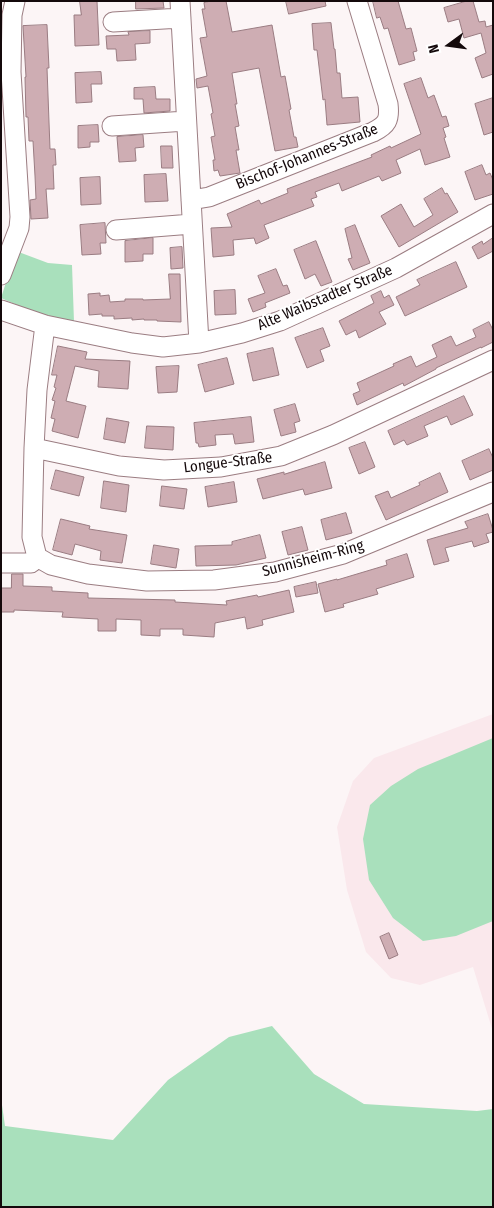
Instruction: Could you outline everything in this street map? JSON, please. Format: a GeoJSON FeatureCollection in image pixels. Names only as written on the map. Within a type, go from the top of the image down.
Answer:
{"type":"FeatureCollection","features":[{"type":"Feature","properties":{"kind":"street"},"geometry":{"type":"LineString","coordinates":[[1,275],[19,228],[20,217],[9,174],[6,73],[15,1]]}},
{"type":"Feature","properties":{"kind":"street","name":"Bischof-Johannes-Straße"},"geometry":{"type":"LineString","coordinates":[[191,200],[209,197],[260,178],[383,127],[389,114],[388,104],[357,1]]}},
{"type":"Feature","properties":{"kind":"street"},"geometry":{"type":"LineString","coordinates":[[113,22],[181,10],[199,343]]}},
{"type":"Feature","properties":{"kind":"street"},"geometry":{"type":"LineString","coordinates":[[112,126],[186,122]]}},
{"type":"Feature","properties":{"kind":"street","name":"Alte Waibstadter Straße"},"geometry":{"type":"LineString","coordinates":[[1,310],[45,325],[132,343],[163,347],[199,343],[242,333],[280,321],[396,268],[493,214]]}},
{"type":"Feature","properties":{"kind":"street"},"geometry":{"type":"LineString","coordinates":[[116,230],[192,224]]}},
{"type":"Feature","properties":{"kind":"street"},"geometry":{"type":"LineString","coordinates":[[1,563],[31,563],[36,557],[32,537],[34,448],[37,390],[45,325]]}},
{"type":"Feature","properties":{"kind":"street","name":"Longue-Straße"},"geometry":{"type":"LineString","coordinates":[[34,448],[119,466],[164,470],[222,467],[281,456],[333,436],[493,360]]}},
{"type":"Feature","properties":{"kind":"street","name":"Sunnisheim-Ring"},"geometry":{"type":"LineString","coordinates":[[36,557],[51,565],[88,574],[147,581],[214,580],[275,572],[343,554],[493,492]]}},
{"type":"Feature","properties":{"kind":"shaded area"},"geometry":{"type":"Polygon","coordinates":[[[493,714],[493,1032],[473,967],[420,985],[391,978],[366,952],[347,890],[337,827],[353,781],[374,758],[493,714]]]}},
{"type":"Feature","properties":{"kind":"green space"},"geometry":{"type":"Polygon","coordinates":[[[16,251],[48,263],[72,265],[74,322],[33,312],[1,298],[16,251]]]}},
{"type":"Feature","properties":{"kind":"green space"},"geometry":{"type":"Polygon","coordinates":[[[493,738],[493,921],[456,936],[423,941],[393,918],[369,880],[363,839],[370,805],[391,786],[418,769],[493,738]]]}},
{"type":"Feature","properties":{"kind":"green space"},"geometry":{"type":"Polygon","coordinates":[[[272,1026],[314,1074],[364,1104],[477,1111],[493,1109],[493,1207],[1,1207],[1,1098],[5,1126],[113,1140],[168,1080],[229,1037],[272,1026]]]}},
{"type":"Feature","properties":{"kind":"building"},"geometry":{"type":"Polygon","coordinates":[[[80,1],[97,1],[99,45],[75,46],[74,15],[81,15],[80,1]]]}},
{"type":"Feature","properties":{"kind":"building"},"geometry":{"type":"Polygon","coordinates":[[[136,1],[163,1],[164,8],[136,9],[136,1]]]}},
{"type":"Feature","properties":{"kind":"building"},"geometry":{"type":"Polygon","coordinates":[[[226,1],[232,32],[272,25],[281,77],[285,76],[291,109],[289,110],[294,137],[296,137],[298,147],[275,151],[259,68],[232,73],[239,126],[235,127],[240,173],[220,176],[218,170],[214,171],[213,160],[215,160],[211,137],[215,136],[208,86],[197,88],[196,79],[207,76],[200,38],[207,37],[202,9],[205,9],[204,3],[226,1]]]}},
{"type":"Feature","properties":{"kind":"building"},"geometry":{"type":"Polygon","coordinates":[[[286,1],[325,1],[326,6],[289,14],[286,1]]]}},
{"type":"Feature","properties":{"kind":"building"},"geometry":{"type":"Polygon","coordinates":[[[373,1],[398,1],[406,29],[411,28],[417,51],[413,52],[415,60],[399,65],[388,28],[384,29],[380,17],[377,18],[373,1]]]}},
{"type":"Feature","properties":{"kind":"building"},"geometry":{"type":"Polygon","coordinates":[[[473,1],[479,22],[485,21],[486,27],[493,25],[493,74],[482,78],[475,58],[486,53],[481,33],[464,38],[459,19],[448,22],[444,8],[473,1]]]}},
{"type":"Feature","properties":{"kind":"building"},"geometry":{"type":"Polygon","coordinates":[[[331,23],[337,73],[340,73],[342,98],[358,97],[360,122],[327,125],[317,50],[314,50],[312,24],[331,23]]]}},
{"type":"Feature","properties":{"kind":"building"},"geometry":{"type":"Polygon","coordinates":[[[47,25],[50,149],[55,149],[56,165],[53,165],[54,189],[46,189],[48,218],[31,219],[30,200],[36,199],[33,141],[29,141],[28,117],[26,117],[23,26],[47,25]]]}},
{"type":"Feature","properties":{"kind":"building"},"geometry":{"type":"Polygon","coordinates":[[[150,31],[150,43],[135,44],[136,60],[117,61],[116,49],[107,49],[106,36],[129,35],[128,32],[150,31]]]}},
{"type":"Feature","properties":{"kind":"building"},"geometry":{"type":"Polygon","coordinates":[[[101,72],[102,84],[91,84],[92,102],[76,103],[75,73],[101,72]]]}},
{"type":"Feature","properties":{"kind":"building"},"geometry":{"type":"Polygon","coordinates":[[[421,78],[428,98],[434,95],[442,117],[446,116],[449,126],[443,128],[450,157],[425,165],[420,149],[396,160],[401,173],[382,181],[379,176],[342,191],[339,183],[315,192],[317,197],[311,199],[314,206],[264,225],[269,238],[256,244],[254,238],[233,240],[234,255],[213,257],[211,228],[232,227],[227,214],[259,200],[261,204],[288,193],[287,189],[372,157],[371,155],[390,146],[391,148],[421,134],[404,84],[421,78]]]}},
{"type":"Feature","properties":{"kind":"building"},"geometry":{"type":"Polygon","coordinates":[[[155,87],[156,99],[170,99],[170,111],[144,113],[143,99],[134,99],[134,88],[155,87]]]}},
{"type":"Feature","properties":{"kind":"building"},"geometry":{"type":"Polygon","coordinates":[[[493,98],[493,132],[484,135],[475,104],[493,98]]]}},
{"type":"Feature","properties":{"kind":"building"},"geometry":{"type":"Polygon","coordinates":[[[98,125],[99,142],[90,142],[90,147],[78,148],[78,126],[98,125]]]}},
{"type":"Feature","properties":{"kind":"building"},"geometry":{"type":"Polygon","coordinates":[[[143,135],[144,147],[135,148],[136,161],[119,162],[117,137],[143,135]]]}},
{"type":"Feature","properties":{"kind":"building"},"geometry":{"type":"Polygon","coordinates":[[[161,146],[172,146],[173,168],[162,168],[161,146]]]}},
{"type":"Feature","properties":{"kind":"building"},"geometry":{"type":"Polygon","coordinates":[[[482,165],[486,175],[490,173],[493,180],[493,194],[475,200],[465,172],[482,165]]]}},
{"type":"Feature","properties":{"kind":"building"},"geometry":{"type":"Polygon","coordinates":[[[166,174],[168,201],[145,202],[144,175],[166,174]]]}},
{"type":"Feature","properties":{"kind":"building"},"geometry":{"type":"Polygon","coordinates":[[[100,177],[101,204],[81,205],[80,178],[100,177]]]}},
{"type":"Feature","properties":{"kind":"building"},"geometry":{"type":"Polygon","coordinates":[[[442,188],[458,212],[399,247],[381,216],[401,204],[414,227],[433,215],[424,199],[442,188]]]}},
{"type":"Feature","properties":{"kind":"building"},"geometry":{"type":"Polygon","coordinates":[[[105,223],[106,243],[100,243],[101,254],[82,255],[80,225],[105,223]]]}},
{"type":"Feature","properties":{"kind":"building"},"geometry":{"type":"Polygon","coordinates":[[[355,225],[370,263],[353,270],[348,259],[352,258],[345,229],[355,225]]]}},
{"type":"Feature","properties":{"kind":"building"},"geometry":{"type":"Polygon","coordinates":[[[153,238],[153,254],[143,254],[143,261],[125,262],[125,241],[153,238]]]}},
{"type":"Feature","properties":{"kind":"building"},"geometry":{"type":"Polygon","coordinates":[[[493,238],[493,251],[478,259],[472,247],[482,241],[483,244],[493,238]]]}},
{"type":"Feature","properties":{"kind":"building"},"geometry":{"type":"Polygon","coordinates":[[[316,241],[332,282],[321,286],[315,274],[305,279],[294,250],[316,241]]]}},
{"type":"Feature","properties":{"kind":"building"},"geometry":{"type":"Polygon","coordinates":[[[182,247],[183,268],[171,269],[170,248],[182,247]]]}},
{"type":"Feature","properties":{"kind":"building"},"geometry":{"type":"Polygon","coordinates":[[[456,262],[467,287],[405,316],[396,297],[420,285],[417,280],[456,262]]]}},
{"type":"Feature","properties":{"kind":"building"},"geometry":{"type":"Polygon","coordinates":[[[276,269],[283,286],[287,285],[290,293],[265,303],[266,307],[253,312],[248,299],[265,293],[258,276],[276,269]]]}},
{"type":"Feature","properties":{"kind":"building"},"geometry":{"type":"Polygon","coordinates":[[[169,274],[180,274],[181,322],[132,320],[132,318],[114,319],[114,316],[102,316],[102,314],[89,315],[88,294],[100,293],[100,296],[109,295],[110,302],[125,301],[125,299],[170,299],[169,274]]]}},
{"type":"Feature","properties":{"kind":"building"},"geometry":{"type":"Polygon","coordinates":[[[235,290],[236,314],[215,315],[214,291],[235,290]]]}},
{"type":"Feature","properties":{"kind":"building"},"geometry":{"type":"Polygon","coordinates":[[[381,291],[384,298],[389,295],[394,305],[379,312],[386,324],[359,338],[356,330],[346,335],[339,321],[374,303],[371,296],[381,291]]]}},
{"type":"Feature","properties":{"kind":"building"},"geometry":{"type":"Polygon","coordinates":[[[489,322],[493,330],[493,342],[436,368],[404,386],[403,383],[357,405],[353,394],[360,391],[357,383],[411,356],[416,367],[437,357],[432,345],[451,336],[456,346],[476,337],[473,330],[489,322]]]}},
{"type":"Feature","properties":{"kind":"building"},"geometry":{"type":"Polygon","coordinates":[[[323,328],[330,346],[320,350],[324,361],[307,368],[295,338],[323,328]]]}},
{"type":"Feature","properties":{"kind":"building"},"geometry":{"type":"Polygon","coordinates":[[[58,346],[87,352],[85,359],[130,361],[128,389],[98,387],[99,371],[75,366],[66,401],[86,406],[78,438],[52,431],[55,419],[51,418],[55,401],[52,400],[56,388],[54,387],[57,375],[52,375],[58,346]]]}},
{"type":"Feature","properties":{"kind":"building"},"geometry":{"type":"Polygon","coordinates":[[[273,348],[279,375],[253,381],[247,354],[273,348]]]}},
{"type":"Feature","properties":{"kind":"building"},"geometry":{"type":"Polygon","coordinates":[[[227,358],[234,384],[205,392],[198,365],[227,358]]]}},
{"type":"Feature","properties":{"kind":"building"},"geometry":{"type":"Polygon","coordinates":[[[179,366],[177,392],[158,393],[156,367],[179,366]]]}},
{"type":"Feature","properties":{"kind":"building"},"geometry":{"type":"Polygon","coordinates":[[[464,396],[473,415],[451,425],[447,416],[424,426],[428,436],[407,445],[404,440],[394,445],[388,431],[464,396]]]}},
{"type":"Feature","properties":{"kind":"building"},"geometry":{"type":"Polygon","coordinates":[[[295,404],[300,421],[294,423],[296,432],[281,436],[274,410],[295,404]]]}},
{"type":"Feature","properties":{"kind":"building"},"geometry":{"type":"Polygon","coordinates":[[[251,417],[254,442],[235,444],[233,434],[215,435],[216,445],[199,447],[198,443],[196,443],[194,423],[251,417]]]}},
{"type":"Feature","properties":{"kind":"building"},"geometry":{"type":"Polygon","coordinates":[[[107,418],[129,422],[125,443],[104,439],[107,418]]]}},
{"type":"Feature","properties":{"kind":"building"},"geometry":{"type":"Polygon","coordinates":[[[147,426],[174,427],[173,450],[145,448],[147,426]]]}},
{"type":"Feature","properties":{"kind":"building"},"geometry":{"type":"Polygon","coordinates":[[[365,442],[375,467],[359,474],[349,448],[365,442]]]}},
{"type":"Feature","properties":{"kind":"building"},"geometry":{"type":"Polygon","coordinates":[[[489,449],[493,458],[493,470],[470,480],[462,461],[489,449]]]}},
{"type":"Feature","properties":{"kind":"building"},"geometry":{"type":"Polygon","coordinates":[[[325,462],[332,488],[305,495],[303,489],[263,499],[257,479],[284,472],[284,474],[325,462]]]}},
{"type":"Feature","properties":{"kind":"building"},"geometry":{"type":"Polygon","coordinates":[[[56,470],[84,477],[79,496],[51,489],[56,470]]]}},
{"type":"Feature","properties":{"kind":"building"},"geometry":{"type":"Polygon","coordinates":[[[440,473],[448,492],[386,520],[375,496],[388,491],[391,498],[420,485],[419,483],[440,473]]]}},
{"type":"Feature","properties":{"kind":"building"},"geometry":{"type":"Polygon","coordinates":[[[104,481],[129,485],[126,512],[101,508],[104,481]]]}},
{"type":"Feature","properties":{"kind":"building"},"geometry":{"type":"Polygon","coordinates":[[[234,482],[237,502],[208,507],[205,487],[234,482]]]}},
{"type":"Feature","properties":{"kind":"building"},"geometry":{"type":"Polygon","coordinates":[[[162,486],[187,489],[184,509],[160,506],[162,486]]]}},
{"type":"Feature","properties":{"kind":"building"},"geometry":{"type":"Polygon","coordinates":[[[346,513],[352,533],[326,540],[321,520],[346,513]]]}},
{"type":"Feature","properties":{"kind":"building"},"geometry":{"type":"Polygon","coordinates":[[[488,514],[493,530],[493,532],[486,534],[489,542],[474,547],[472,541],[445,548],[449,561],[434,565],[427,540],[468,528],[465,522],[488,514]]]}},
{"type":"Feature","properties":{"kind":"building"},"geometry":{"type":"Polygon","coordinates":[[[61,519],[90,526],[89,529],[127,535],[122,563],[100,560],[101,551],[75,544],[72,555],[53,550],[61,519]]]}},
{"type":"Feature","properties":{"kind":"building"},"geometry":{"type":"Polygon","coordinates":[[[302,527],[308,550],[288,555],[282,532],[302,527]]]}},
{"type":"Feature","properties":{"kind":"building"},"geometry":{"type":"Polygon","coordinates":[[[260,535],[266,558],[236,565],[196,566],[195,546],[232,545],[232,542],[260,535]]]}},
{"type":"Feature","properties":{"kind":"building"},"geometry":{"type":"Polygon","coordinates":[[[154,545],[179,549],[176,568],[151,564],[154,545]]]}},
{"type":"Feature","properties":{"kind":"building"},"geometry":{"type":"Polygon","coordinates":[[[407,554],[414,577],[376,589],[378,594],[343,604],[344,607],[325,612],[318,584],[387,565],[386,561],[407,554]]]}},
{"type":"Feature","properties":{"kind":"building"},"geometry":{"type":"Polygon","coordinates":[[[12,574],[23,574],[23,586],[52,587],[52,591],[88,593],[88,598],[175,600],[175,602],[227,605],[226,601],[257,595],[258,597],[289,590],[294,612],[262,620],[263,625],[247,629],[245,617],[215,623],[214,637],[183,635],[183,629],[160,629],[160,636],[141,635],[141,620],[116,619],[116,631],[98,631],[98,619],[62,617],[63,612],[14,610],[14,612],[1,612],[1,588],[11,588],[12,574]]]}},
{"type":"Feature","properties":{"kind":"building"},"geometry":{"type":"Polygon","coordinates":[[[316,582],[318,593],[296,597],[294,587],[316,582]]]}},
{"type":"Feature","properties":{"kind":"building"},"geometry":{"type":"Polygon","coordinates":[[[389,933],[398,955],[389,959],[380,937],[389,933]]]}}]}
